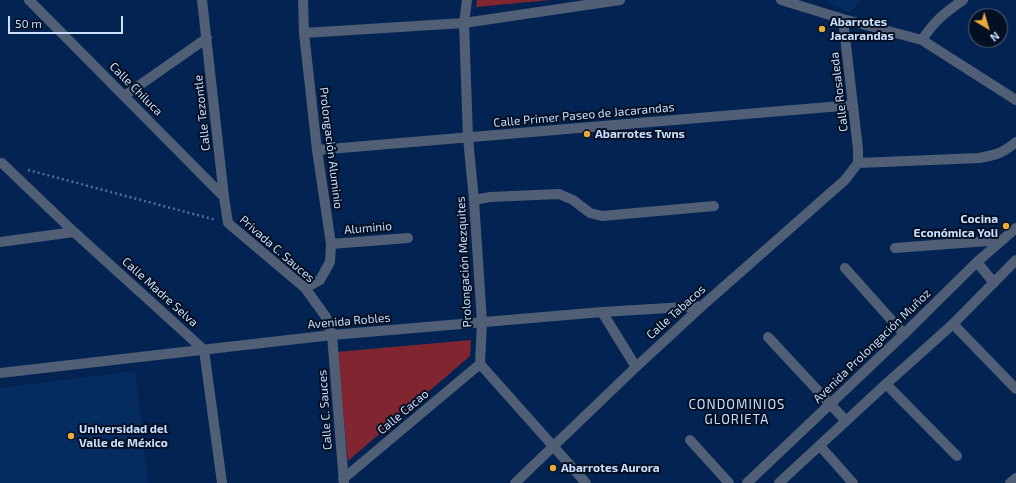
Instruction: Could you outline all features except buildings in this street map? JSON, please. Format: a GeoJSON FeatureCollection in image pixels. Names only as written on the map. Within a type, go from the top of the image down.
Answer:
{"type":"FeatureCollection","features":[{"type":"Feature","properties":{"kind":"street","name":"Calle Chiluca"},"geometry":{"type":"LineString","coordinates":[[29,0],[224,197]]}},
{"type":"Feature","properties":{"kind":"street","name":"Calle Tezontle"},"geometry":{"type":"LineString","coordinates":[[202,0],[228,223]]}},
{"type":"Feature","properties":{"kind":"street","name":"Prolongación Aluminio"},"geometry":{"type":"LineString","coordinates":[[303,0],[304,33],[317,150],[331,244],[330,262],[320,280],[305,288]]}},
{"type":"Feature","properties":{"kind":"street","name":"Prolongación Mezquites"},"geometry":{"type":"LineString","coordinates":[[467,0],[464,23],[468,138],[474,200],[482,322],[480,364]]}},
{"type":"Feature","properties":{"kind":"street"},"geometry":{"type":"LineString","coordinates":[[304,33],[464,23],[620,0]]}},
{"type":"Feature","properties":{"kind":"street"},"geometry":{"type":"LineString","coordinates":[[781,0],[843,19],[922,40],[1016,100]]}},
{"type":"Feature","properties":{"kind":"street"},"geometry":{"type":"LineString","coordinates":[[922,40],[930,27],[941,16],[963,0]]}},
{"type":"Feature","properties":{"kind":"street","name":"Calle Rosaleda"},"geometry":{"type":"LineString","coordinates":[[843,19],[858,148],[858,163]]}},
{"type":"Feature","properties":{"kind":"street"},"geometry":{"type":"LineString","coordinates":[[124,96],[207,38]]}},
{"type":"Feature","properties":{"kind":"street","name":"Calle Primer Paseo de Jacarandas"},"geometry":{"type":"LineString","coordinates":[[317,150],[853,105]]}},
{"type":"Feature","properties":{"kind":"street"},"geometry":{"type":"LineString","coordinates":[[858,163],[995,156],[1016,142]]}},
{"type":"Feature","properties":{"kind":"street","name":"Calle Madre Selva"},"geometry":{"type":"LineString","coordinates":[[0,163],[2,163],[74,232],[204,350]]}},
{"type":"Feature","properties":{"kind":"street","name":"Calle Tabacos"},"geometry":{"type":"LineString","coordinates":[[515,483],[702,306],[845,180],[858,163]]}},
{"type":"Feature","properties":{"kind":"street"},"geometry":{"type":"LineString","coordinates":[[474,200],[490,197],[559,194],[573,200],[590,213],[602,216],[714,206]]}},
{"type":"Feature","properties":{"kind":"street","name":"Privada C. Sauces"},"geometry":{"type":"LineString","coordinates":[[228,223],[305,288],[326,317],[332,335]]}},
{"type":"Feature","properties":{"kind":"street","name":"Avenida Prolongación Muñoz"},"geometry":{"type":"LineString","coordinates":[[747,483],[904,334],[977,262],[1016,228]]}},
{"type":"Feature","properties":{"kind":"street"},"geometry":{"type":"LineString","coordinates":[[0,242],[74,232]]}},
{"type":"Feature","properties":{"kind":"street","name":"Aluminio"},"geometry":{"type":"LineString","coordinates":[[331,244],[408,238]]}},
{"type":"Feature","properties":{"kind":"street"},"geometry":{"type":"LineString","coordinates":[[895,248],[1002,240]]}},
{"type":"Feature","properties":{"kind":"street"},"geometry":{"type":"LineString","coordinates":[[779,483],[953,324],[1016,260]]}},
{"type":"Feature","properties":{"kind":"street"},"geometry":{"type":"LineString","coordinates":[[977,262],[994,283]]}},
{"type":"Feature","properties":{"kind":"street"},"geometry":{"type":"LineString","coordinates":[[845,268],[904,334]]}},
{"type":"Feature","properties":{"kind":"street","name":"Avenida Robles"},"geometry":{"type":"LineString","coordinates":[[0,373],[332,335],[602,312],[702,306]]}},
{"type":"Feature","properties":{"kind":"street"},"geometry":{"type":"LineString","coordinates":[[602,312],[636,367]]}},
{"type":"Feature","properties":{"kind":"street"},"geometry":{"type":"LineString","coordinates":[[953,324],[1016,389]]}},
{"type":"Feature","properties":{"kind":"street","name":"Calle C. Sauces"},"geometry":{"type":"LineString","coordinates":[[332,335],[343,481]]}},
{"type":"Feature","properties":{"kind":"street"},"geometry":{"type":"LineString","coordinates":[[768,337],[846,421]]}},
{"type":"Feature","properties":{"kind":"street"},"geometry":{"type":"LineString","coordinates":[[204,350],[222,483]]}},
{"type":"Feature","properties":{"kind":"street"},"geometry":{"type":"LineString","coordinates":[[480,364],[586,483]]}},
{"type":"Feature","properties":{"kind":"street","name":"Calle Cacao"},"geometry":{"type":"LineString","coordinates":[[343,481],[480,364]]}},
{"type":"Feature","properties":{"kind":"street"},"geometry":{"type":"LineString","coordinates":[[886,384],[957,456]]}},
{"type":"Feature","properties":{"kind":"street"},"geometry":{"type":"LineString","coordinates":[[690,440],[729,483]]}},
{"type":"Feature","properties":{"kind":"street"},"geometry":{"type":"LineString","coordinates":[[820,446],[853,483]]}},
{"type":"Feature","properties":{"kind":"street"},"geometry":{"type":"LineString","coordinates":[[1010,483],[1016,478]]}},
{"type":"Feature","properties":{"kind":"path"},"geometry":{"type":"LineString","coordinates":[[25,169],[228,223]]}},
{"type":"Feature","properties":{"kind":"shaded area"},"geometry":{"type":"Polygon","coordinates":[[[477,0],[550,0],[476,7],[477,0]]]}},
{"type":"Feature","properties":{"kind":"shaded area"},"geometry":{"type":"Polygon","coordinates":[[[826,0],[861,0],[849,13],[826,0]]]}},
{"type":"Feature","properties":{"kind":"shaded area"},"geometry":{"type":"Polygon","coordinates":[[[471,340],[470,356],[348,461],[337,352],[471,340]]]}},
{"type":"Feature","properties":{"kind":"shaded area","name":"Universidad del Valle de México"},"geometry":{"type":"Polygon","coordinates":[[[135,371],[148,483],[0,483],[0,388],[135,371]]]}},
{"type":"Feature","properties":{"kind":"place","name":"Abarrotes Jacarandas"},"geometry":{"type":"Point","coordinates":[822,29]}},
{"type":"Feature","properties":{"kind":"place","name":"Abarrotes Twns"},"geometry":{"type":"Point","coordinates":[587,134]}},
{"type":"Feature","properties":{"kind":"place","name":"Cocina Económica Yoli"},"geometry":{"type":"Point","coordinates":[1006,226]}},
{"type":"Feature","properties":{"kind":"place","name":"Universidad del Valle de México"},"geometry":{"type":"Point","coordinates":[71,436]}},
{"type":"Feature","properties":{"kind":"place","name":"Abarrotes Aurora"},"geometry":{"type":"Point","coordinates":[553,468]}},
{"type":"Feature","properties":{"kind":"district","name":"CONDOMINIOS GLORIETA"},"geometry":{"type":"Point","coordinates":[737,412]}}]}
